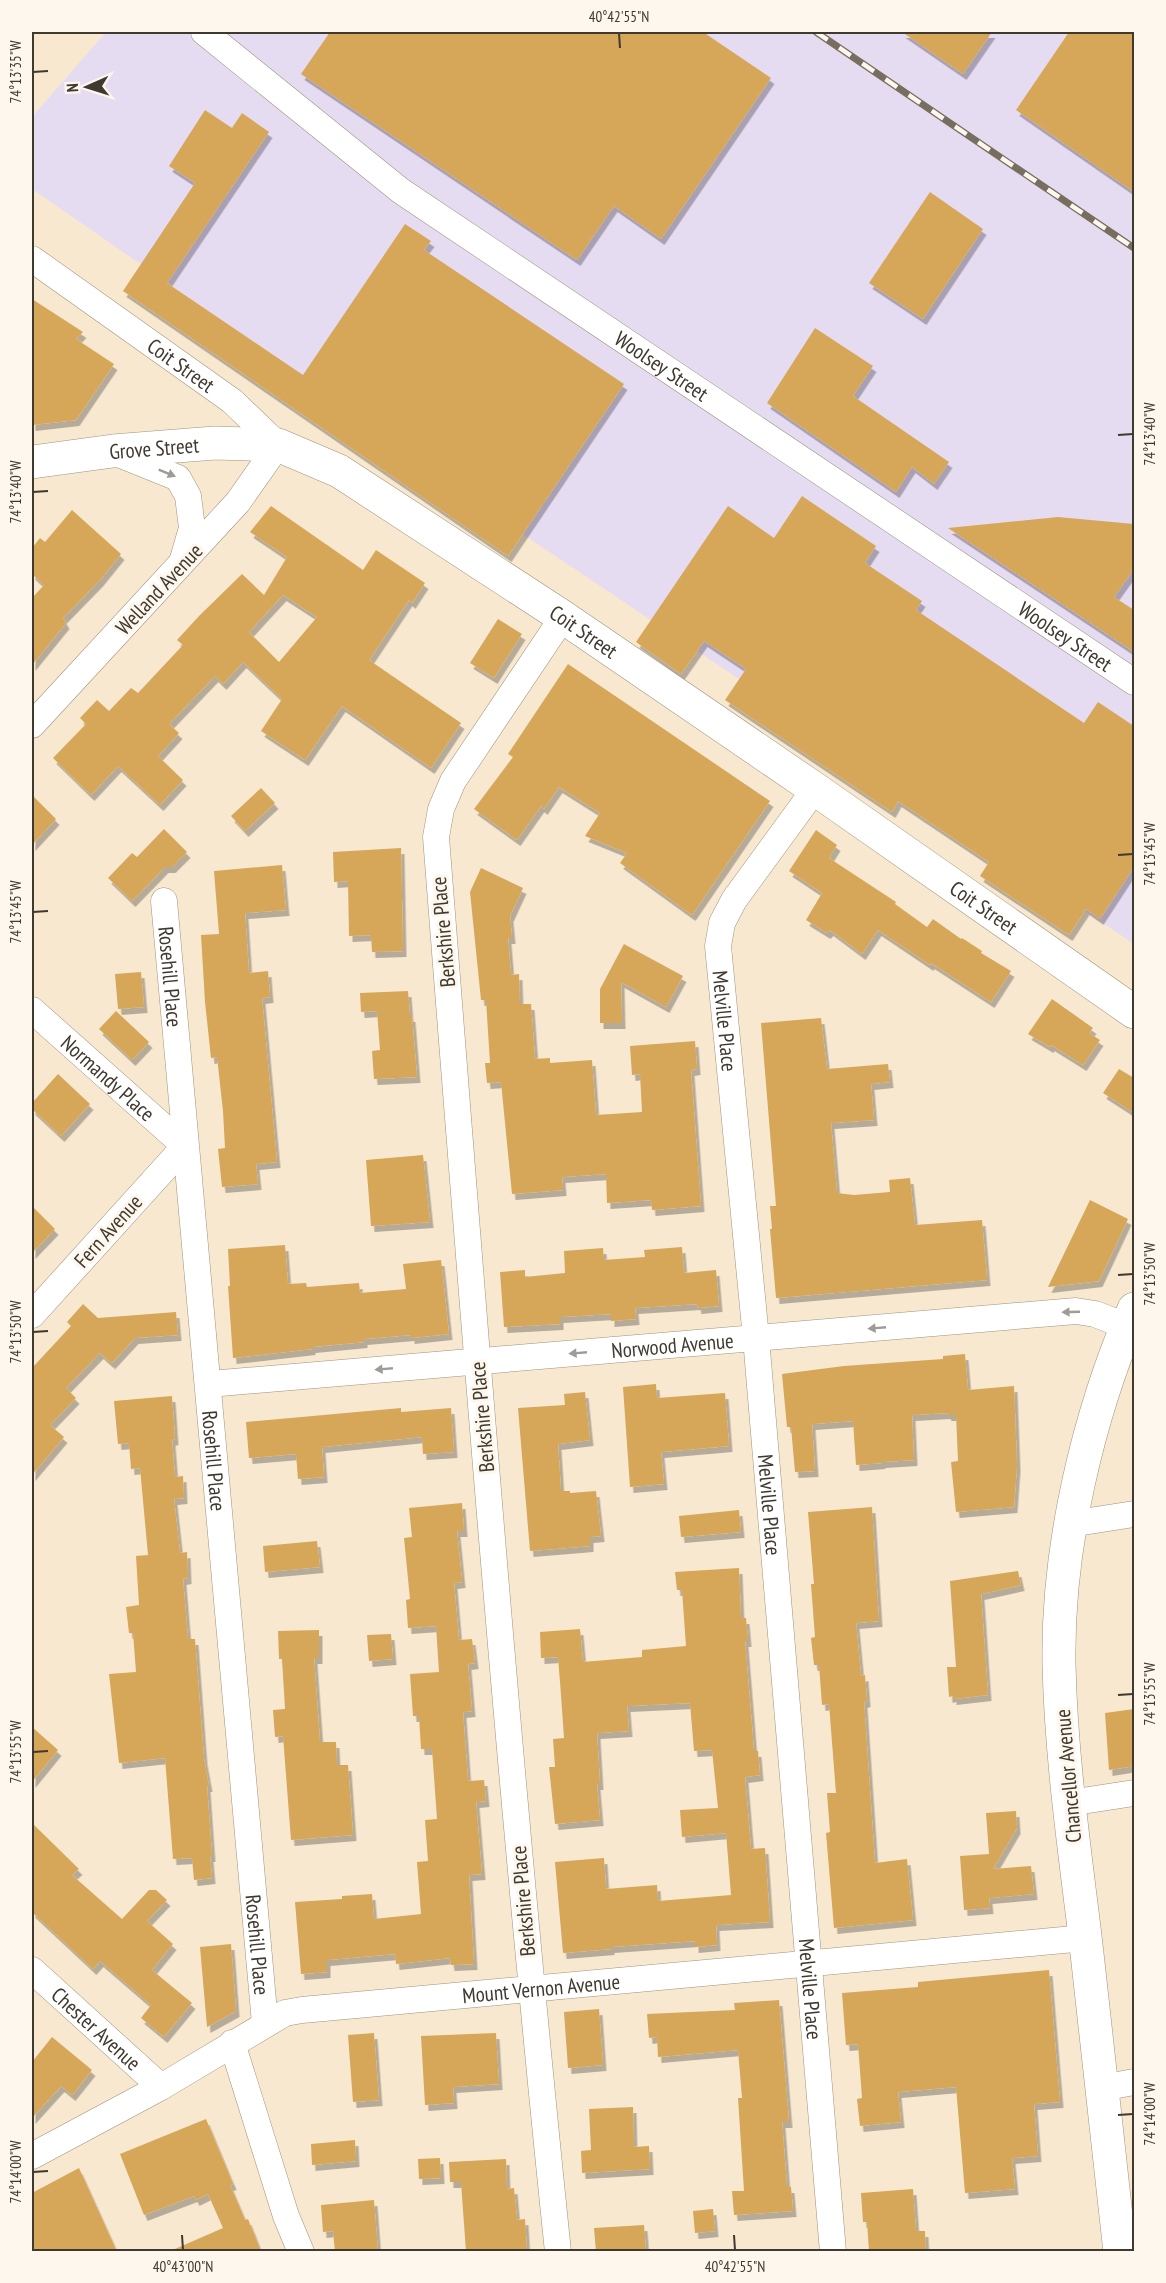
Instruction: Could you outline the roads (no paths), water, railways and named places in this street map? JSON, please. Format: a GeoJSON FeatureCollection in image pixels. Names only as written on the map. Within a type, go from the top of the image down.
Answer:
{"type":"FeatureCollection","features":[{"type":"Feature","properties":{"kind":"main road","name":"Grove Street"},"geometry":{"type":"LineString","coordinates":[[32,462],[215,443],[278,445]]}},
{"type":"Feature","properties":{"kind":"main road","name":"Coit Street"},"geometry":{"type":"LineString","coordinates":[[278,445],[339,471],[563,617],[815,789],[1134,1012]]}},
{"type":"Feature","properties":{"kind":"main road","name":"Chancellor Avenue"},"geometry":{"type":"LineString","coordinates":[[1120,2252],[1069,1803],[1061,1719],[1059,1661],[1063,1587],[1070,1524],[1099,1404],[1132,1321]]}},
{"type":"Feature","properties":{"kind":"street","name":"Woolsey Street"},"geometry":{"type":"LineString","coordinates":[[204,32],[401,191],[1134,682]]}},
{"type":"Feature","properties":{"kind":"street","name":"Coit Street"},"geometry":{"type":"LineString","coordinates":[[32,259],[232,401],[278,445]]}},
{"type":"Feature","properties":{"kind":"street","name":"Welland Avenue"},"geometry":{"type":"LineString","coordinates":[[32,725],[238,502],[278,445]]}},
{"type":"Feature","properties":{"kind":"street"},"geometry":{"type":"LineString","coordinates":[[113,452],[178,478],[188,496],[192,528],[181,565]]}},
{"type":"Feature","properties":{"kind":"street","name":"Berkshire Place"},"geometry":{"type":"LineString","coordinates":[[558,2252],[531,1990],[477,1362],[436,837],[441,809],[453,781],[563,617]]}},
{"type":"Feature","properties":{"kind":"street","name":"Melville Place"},"geometry":{"type":"LineString","coordinates":[[815,789],[734,900],[722,923],[718,946],[756,1338],[833,2252]]}},
{"type":"Feature","properties":{"kind":"street","name":"Rosehill Place"},"geometry":{"type":"LineString","coordinates":[[164,900],[265,2023]]}},
{"type":"Feature","properties":{"kind":"street","name":"Normandy Place"},"geometry":{"type":"LineString","coordinates":[[32,1010],[185,1146]]}},
{"type":"Feature","properties":{"kind":"street","name":"Fern Avenue"},"geometry":{"type":"LineString","coordinates":[[32,1315],[185,1146]]}},
{"type":"Feature","properties":{"kind":"street","name":"Norwood Avenue"},"geometry":{"type":"LineString","coordinates":[[209,1384],[1076,1311],[1132,1321]]}},
{"type":"Feature","properties":{"kind":"street"},"geometry":{"type":"LineString","coordinates":[[1070,1524],[1134,1514]]}},
{"type":"Feature","properties":{"kind":"street"},"geometry":{"type":"LineString","coordinates":[[1069,1803],[1134,1793]]}},
{"type":"Feature","properties":{"kind":"street","name":"Mount Vernon Avenue"},"geometry":{"type":"LineString","coordinates":[[32,2156],[161,2087],[285,2013],[1085,1938]]}},
{"type":"Feature","properties":{"kind":"street","name":"Chester Avenue"},"geometry":{"type":"LineString","coordinates":[[32,1970],[161,2087]]}},
{"type":"Feature","properties":{"kind":"street"},"geometry":{"type":"LineString","coordinates":[[232,2043],[286,2216],[301,2252]]}},
{"type":"Feature","properties":{"kind":"street"},"geometry":{"type":"LineString","coordinates":[[1101,2088],[1134,2082]]}},
{"type":"Feature","properties":{"kind":"railway"},"geometry":{"type":"LineString","coordinates":[[816,32],[1134,248]]}}]}
